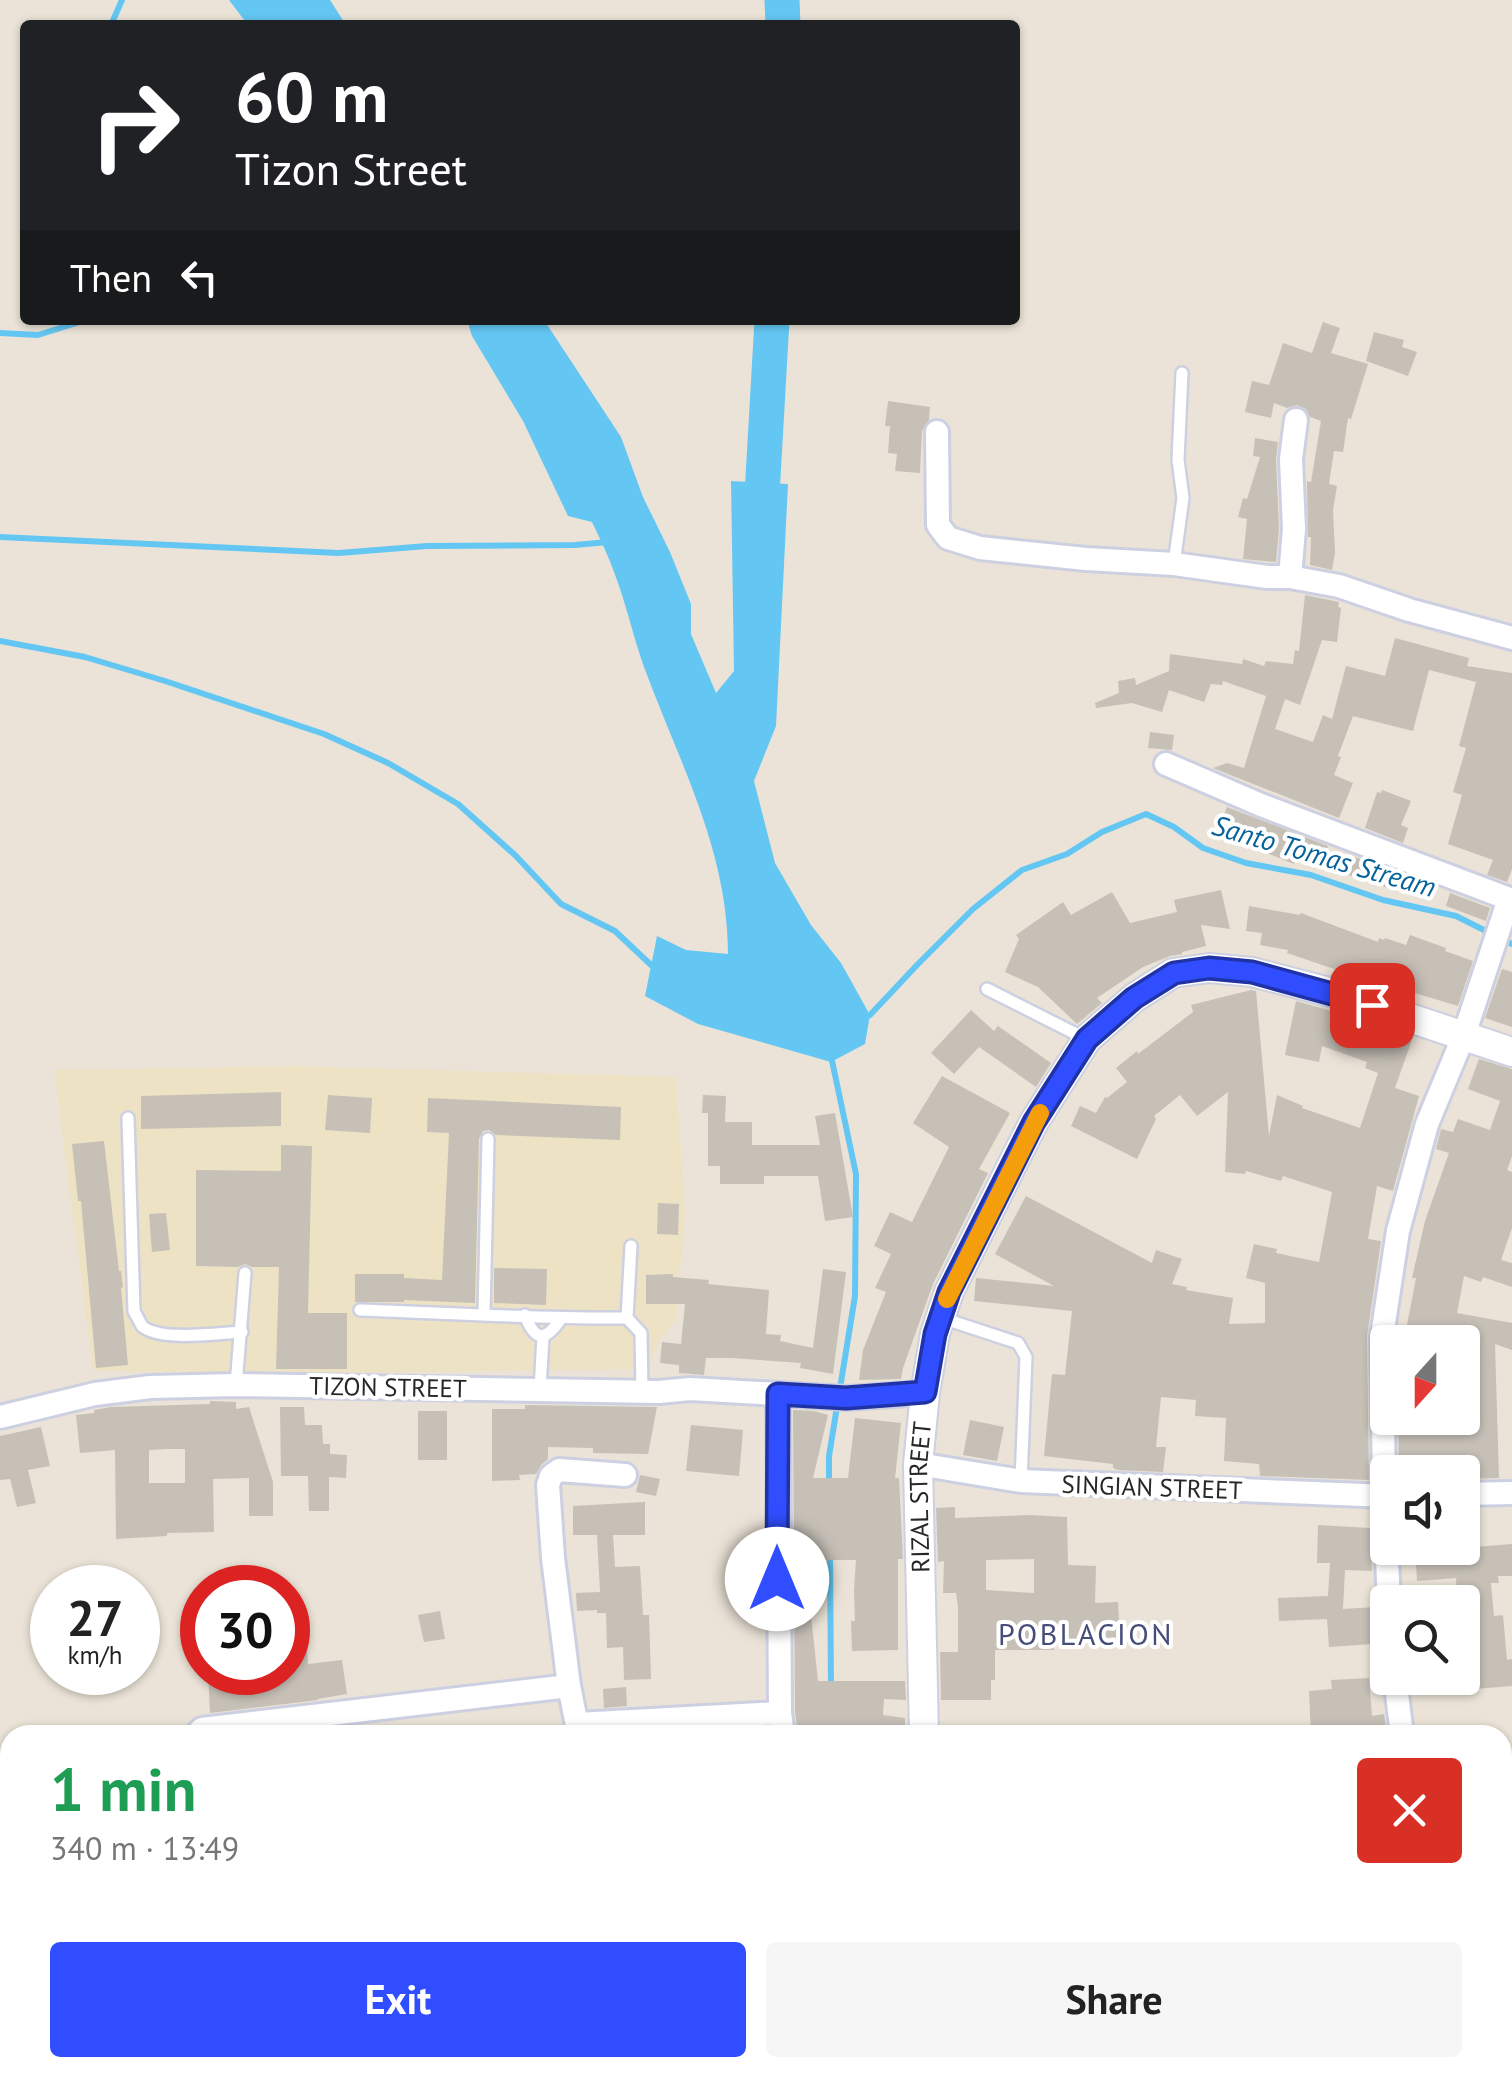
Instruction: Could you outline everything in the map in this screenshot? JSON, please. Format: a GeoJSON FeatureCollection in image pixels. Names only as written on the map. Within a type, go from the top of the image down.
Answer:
{"type":"FeatureCollection","features":[{"type":"Feature","properties":{"kind":"street"},"geometry":{"type":"LineString","coordinates":[[1290,577],[1294,529],[1291,459],[1296,420]]}},
{"type":"Feature","properties":{"kind":"street"},"geometry":{"type":"LineString","coordinates":[[938,432],[938,525],[948,538],[980,548],[1290,577],[1339,586],[1512,638]]}},
{"type":"Feature","properties":{"kind":"street"},"geometry":{"type":"LineString","coordinates":[[1166,764],[1261,806],[1510,900],[1464,1036],[1427,1124],[1398,1231],[1382,1336],[1385,1455]]}},
{"type":"Feature","properties":{"kind":"street","name":"RIZAL STREET"},"geometry":{"type":"LineString","coordinates":[[924,1725],[918,1464],[935,1334],[949,1292],[1028,1134],[1087,1039],[1134,998],[1174,973],[1209,968],[1252,972],[1341,995],[1512,1052]]}},
{"type":"Feature","properties":{"kind":"street","name":"TIZON STREET"},"geometry":{"type":"LineString","coordinates":[[0,1416],[131,1389],[236,1385],[642,1392],[690,1389],[846,1398],[925,1392]]}},
{"type":"Feature","properties":{"kind":"street"},"geometry":{"type":"LineString","coordinates":[[747,1725],[781,1724],[778,1394]]}},
{"type":"Feature","properties":{"kind":"street","name":"SINGIAN STREET"},"geometry":{"type":"LineString","coordinates":[[918,1464],[1021,1482],[1370,1495]]}},
{"type":"Feature","properties":{"kind":"street"},"geometry":{"type":"LineString","coordinates":[[577,1725],[553,1558],[548,1486],[551,1476],[559,1470],[624,1475]]}},
{"type":"Feature","properties":{"kind":"street"},"geometry":{"type":"LineString","coordinates":[[1480,1494],[1512,1493]]}},
{"type":"Feature","properties":{"kind":"street"},"geometry":{"type":"LineString","coordinates":[[236,1725],[569,1686]]}},
{"type":"Feature","properties":{"kind":"street"},"geometry":{"type":"LineString","coordinates":[[1397,1695],[1401,1725]]}},
{"type":"Feature","properties":{"kind":"lane"},"geometry":{"type":"LineString","coordinates":[[1174,564],[1182,498],[1178,460],[1182,373]]}},
{"type":"Feature","properties":{"kind":"lane"},"geometry":{"type":"LineString","coordinates":[[987,989],[1087,1039]]}},
{"type":"Feature","properties":{"kind":"lane"},"geometry":{"type":"LineString","coordinates":[[128,1118],[134,1311],[142,1325],[155,1332],[242,1332]]}},
{"type":"Feature","properties":{"kind":"lane"},"geometry":{"type":"LineString","coordinates":[[484,1314],[488,1139]]}},
{"type":"Feature","properties":{"kind":"lane"},"geometry":{"type":"LineString","coordinates":[[631,1246],[627,1318],[641,1333],[642,1392]]}},
{"type":"Feature","properties":{"kind":"lane"},"geometry":{"type":"LineString","coordinates":[[236,1385],[245,1273]]}},
{"type":"Feature","properties":{"kind":"lane"},"geometry":{"type":"LineString","coordinates":[[360,1310],[627,1318]]}},
{"type":"Feature","properties":{"kind":"lane"},"geometry":{"type":"LineString","coordinates":[[525,1315],[529,1327],[543,1337],[561,1318]]}},
{"type":"Feature","properties":{"kind":"lane"},"geometry":{"type":"LineString","coordinates":[[940,1318],[1018,1343],[1026,1356],[1021,1482]]}},
{"type":"Feature","properties":{"kind":"lane"},"geometry":{"type":"LineString","coordinates":[[540,1389],[543,1337]]}},
{"type":"Feature","properties":{"kind":"shaded area"},"geometry":{"type":"Polygon","coordinates":[[[294,1066],[676,1077],[685,1214],[676,1321],[660,1339],[648,1369],[93,1371],[54,1070],[294,1066]]]}},
{"type":"Feature","properties":{"kind":"water"},"geometry":{"type":"Polygon","coordinates":[[[229,0],[330,0],[343,20],[244,20],[229,0]]]}},
{"type":"Feature","properties":{"kind":"water"},"geometry":{"type":"Polygon","coordinates":[[[469,325],[547,325],[621,437],[691,604],[691,634],[716,693],[734,671],[731,481],[788,484],[776,726],[754,781],[775,863],[870,1015],[865,1044],[831,1062],[698,1024],[645,996],[657,936],[686,950],[728,954],[726,916],[711,843],[601,541],[592,522],[568,516],[523,421],[469,325]]]}},
{"type":"Feature","properties":{"kind":"building"},"geometry":{"type":"Polygon","coordinates":[[[1323,322],[1340,328],[1331,353],[1368,364],[1351,419],[1348,418],[1343,452],[1334,451],[1329,484],[1337,486],[1332,570],[1310,565],[1307,481],[1311,482],[1321,421],[1297,405],[1287,408],[1274,403],[1271,418],[1245,412],[1252,381],[1269,385],[1283,343],[1312,353],[1323,322]]]}},
{"type":"Feature","properties":{"kind":"building"},"geometry":{"type":"Polygon","coordinates":[[[1374,332],[1404,340],[1402,347],[1417,352],[1408,376],[1366,361],[1374,332]]]}},
{"type":"Feature","properties":{"kind":"building"},"geometry":{"type":"Polygon","coordinates":[[[888,401],[930,407],[929,420],[922,431],[920,473],[895,471],[897,454],[888,453],[890,426],[885,426],[888,401]]]}},
{"type":"Feature","properties":{"kind":"building"},"geometry":{"type":"Polygon","coordinates":[[[1255,438],[1278,442],[1276,562],[1243,559],[1247,519],[1238,517],[1260,457],[1253,456],[1255,438]]]}},
{"type":"Feature","properties":{"kind":"building"},"geometry":{"type":"Polygon","coordinates":[[[1305,595],[1339,602],[1337,642],[1322,640],[1300,705],[1285,699],[1275,729],[1313,742],[1323,715],[1332,719],[1346,666],[1385,676],[1395,638],[1469,658],[1467,666],[1512,673],[1512,869],[1507,882],[1487,875],[1493,860],[1448,844],[1462,795],[1453,792],[1466,748],[1459,746],[1476,682],[1429,670],[1413,731],[1353,716],[1334,775],[1353,783],[1339,818],[1213,768],[1227,763],[1244,768],[1266,696],[1223,681],[1222,685],[1211,684],[1204,702],[1169,690],[1162,712],[1132,703],[1096,708],[1095,703],[1119,693],[1118,681],[1135,678],[1136,685],[1169,671],[1170,654],[1242,664],[1243,659],[1264,666],[1266,661],[1293,664],[1295,650],[1299,651],[1305,595]]]}},
{"type":"Feature","properties":{"kind":"building"},"geometry":{"type":"Polygon","coordinates":[[[1150,732],[1174,735],[1172,750],[1148,748],[1150,732]]]}},
{"type":"Feature","properties":{"kind":"building"},"geometry":{"type":"Polygon","coordinates":[[[1382,790],[1411,801],[1401,825],[1408,828],[1403,843],[1365,828],[1377,792],[1382,790]]]}},
{"type":"Feature","properties":{"kind":"building"},"geometry":{"type":"Polygon","coordinates":[[[1227,807],[1328,846],[1320,867],[1296,858],[1294,864],[1217,833],[1227,807]]]}},
{"type":"Feature","properties":{"kind":"building"},"geometry":{"type":"Polygon","coordinates":[[[1355,857],[1394,871],[1388,888],[1349,875],[1355,857]]]}},
{"type":"Feature","properties":{"kind":"building"},"geometry":{"type":"Polygon","coordinates":[[[1221,890],[1230,929],[1201,925],[1206,946],[1143,967],[1097,998],[1102,1003],[1077,1024],[1038,987],[1005,972],[1019,939],[1016,935],[1063,902],[1071,915],[1112,892],[1130,923],[1177,912],[1174,900],[1221,890]]]}},
{"type":"Feature","properties":{"kind":"building"},"geometry":{"type":"Polygon","coordinates":[[[1450,893],[1490,908],[1486,921],[1446,906],[1450,893]]]}},
{"type":"Feature","properties":{"kind":"building"},"geometry":{"type":"Polygon","coordinates":[[[1249,906],[1301,913],[1378,942],[1385,938],[1406,945],[1410,935],[1446,948],[1445,951],[1473,961],[1458,1006],[1398,988],[1399,985],[1345,964],[1343,972],[1287,953],[1288,950],[1260,945],[1262,933],[1246,931],[1249,906]]]}},
{"type":"Feature","properties":{"kind":"building"},"geometry":{"type":"Polygon","coordinates":[[[1502,969],[1512,972],[1512,1027],[1485,1018],[1502,969]]]}},
{"type":"Feature","properties":{"kind":"building"},"geometry":{"type":"Polygon","coordinates":[[[1256,991],[1269,1136],[1277,1095],[1360,1128],[1378,1073],[1365,1068],[1367,1062],[1322,1046],[1319,1062],[1285,1055],[1296,1001],[1413,1037],[1395,1088],[1419,1096],[1393,1191],[1377,1186],[1368,1239],[1381,1241],[1367,1336],[1369,1480],[1260,1476],[1259,1464],[1224,1461],[1226,1418],[1195,1416],[1196,1400],[1161,1397],[1156,1447],[1166,1447],[1163,1472],[1118,1470],[1113,1464],[1044,1456],[1052,1374],[1065,1375],[1072,1311],[974,1301],[976,1278],[1054,1286],[995,1254],[1026,1196],[1152,1263],[1156,1250],[1182,1259],[1172,1284],[1233,1298],[1229,1324],[1265,1323],[1265,1283],[1246,1278],[1254,1244],[1319,1262],[1332,1192],[1283,1176],[1281,1181],[1246,1171],[1225,1172],[1228,1092],[1197,1116],[1180,1095],[1154,1116],[1137,1159],[1071,1126],[1080,1106],[1096,1113],[1105,1097],[1127,1082],[1116,1068],[1193,1012],[1191,1005],[1256,991]]]}},
{"type":"Feature","properties":{"kind":"building"},"geometry":{"type":"Polygon","coordinates":[[[971,1010],[994,1031],[998,1026],[1051,1063],[1036,1087],[979,1047],[954,1074],[931,1053],[971,1010]]]}},
{"type":"Feature","properties":{"kind":"building"},"geometry":{"type":"Polygon","coordinates":[[[1479,1059],[1512,1069],[1512,1156],[1507,1170],[1512,1172],[1512,1228],[1501,1260],[1512,1263],[1512,1287],[1483,1277],[1481,1282],[1464,1276],[1457,1313],[1512,1323],[1512,1350],[1495,1344],[1499,1478],[1480,1479],[1480,1455],[1399,1455],[1398,1435],[1480,1435],[1480,1325],[1407,1325],[1416,1278],[1412,1278],[1425,1221],[1449,1153],[1436,1149],[1441,1129],[1453,1132],[1458,1119],[1490,1130],[1500,1101],[1468,1089],[1479,1059]]]}},
{"type":"Feature","properties":{"kind":"building"},"geometry":{"type":"Polygon","coordinates":[[[942,1076],[1010,1113],[979,1169],[988,1173],[933,1284],[901,1379],[859,1380],[863,1350],[886,1292],[875,1288],[891,1254],[874,1246],[890,1212],[912,1222],[949,1147],[913,1123],[942,1076]]]}},
{"type":"Feature","properties":{"kind":"building"},"geometry":{"type":"Polygon","coordinates":[[[281,1092],[281,1126],[141,1129],[141,1096],[281,1092]]]}},
{"type":"Feature","properties":{"kind":"building"},"geometry":{"type":"Polygon","coordinates":[[[328,1095],[372,1098],[370,1133],[325,1130],[328,1095]]]}},
{"type":"Feature","properties":{"kind":"building"},"geometry":{"type":"Polygon","coordinates":[[[703,1095],[726,1096],[725,1122],[752,1122],[752,1145],[820,1145],[815,1116],[835,1113],[853,1217],[825,1221],[818,1176],[764,1176],[764,1184],[720,1184],[720,1166],[708,1166],[708,1113],[702,1113],[703,1095]]]}},
{"type":"Feature","properties":{"kind":"building"},"geometry":{"type":"Polygon","coordinates":[[[428,1098],[621,1107],[620,1140],[496,1135],[483,1131],[479,1139],[475,1303],[355,1302],[355,1274],[404,1274],[404,1278],[442,1280],[449,1133],[427,1132],[428,1098]]]}},
{"type":"Feature","properties":{"kind":"building"},"geometry":{"type":"Polygon","coordinates":[[[104,1141],[123,1287],[128,1365],[96,1368],[72,1144],[104,1141]]]}},
{"type":"Feature","properties":{"kind":"building"},"geometry":{"type":"Polygon","coordinates":[[[281,1145],[312,1146],[308,1313],[347,1313],[347,1369],[276,1369],[279,1267],[196,1266],[196,1170],[281,1171],[281,1145]]]}},
{"type":"Feature","properties":{"kind":"building"},"geometry":{"type":"Polygon","coordinates":[[[658,1203],[679,1204],[678,1235],[657,1234],[658,1203]]]}},
{"type":"Feature","properties":{"kind":"building"},"geometry":{"type":"Polygon","coordinates":[[[166,1213],[170,1250],[152,1252],[149,1214],[166,1213]]]}},
{"type":"Feature","properties":{"kind":"building"},"geometry":{"type":"Polygon","coordinates":[[[494,1268],[547,1269],[546,1305],[494,1303],[494,1268]]]}},
{"type":"Feature","properties":{"kind":"building"},"geometry":{"type":"Polygon","coordinates":[[[823,1269],[846,1272],[833,1374],[800,1368],[801,1363],[732,1358],[706,1358],[704,1375],[679,1373],[679,1365],[660,1363],[662,1342],[681,1344],[685,1304],[646,1304],[646,1275],[673,1274],[709,1280],[708,1284],[769,1290],[766,1334],[781,1335],[780,1341],[813,1348],[823,1269]]]}},
{"type":"Feature","properties":{"kind":"building"},"geometry":{"type":"Polygon","coordinates":[[[236,1402],[236,1409],[249,1407],[273,1482],[273,1516],[249,1516],[249,1478],[213,1479],[214,1532],[116,1539],[115,1450],[80,1453],[76,1415],[111,1407],[236,1402]],[[185,1449],[149,1450],[149,1483],[185,1483],[185,1449]]]}},
{"type":"Feature","properties":{"kind":"building"},"geometry":{"type":"Polygon","coordinates":[[[525,1405],[657,1407],[648,1454],[548,1447],[548,1459],[536,1474],[519,1475],[520,1480],[492,1481],[492,1409],[525,1409],[525,1405]]]}},
{"type":"Feature","properties":{"kind":"building"},"geometry":{"type":"Polygon","coordinates":[[[280,1407],[304,1407],[305,1425],[322,1425],[323,1444],[330,1444],[330,1454],[347,1455],[346,1478],[329,1477],[329,1511],[309,1511],[308,1476],[281,1476],[280,1407]]]}},
{"type":"Feature","properties":{"kind":"building"},"geometry":{"type":"Polygon","coordinates":[[[793,1410],[828,1415],[813,1478],[848,1478],[855,1418],[901,1423],[895,1478],[899,1478],[903,1559],[898,1559],[898,1650],[852,1651],[856,1560],[820,1560],[820,1570],[813,1570],[816,1606],[810,1606],[818,1681],[905,1681],[906,1700],[884,1699],[883,1715],[905,1718],[905,1725],[797,1725],[793,1410]]]}},
{"type":"Feature","properties":{"kind":"building"},"geometry":{"type":"Polygon","coordinates":[[[418,1411],[447,1411],[447,1460],[418,1460],[418,1411]]]}},
{"type":"Feature","properties":{"kind":"building"},"geometry":{"type":"Polygon","coordinates":[[[970,1420],[1004,1427],[997,1461],[963,1455],[970,1420]]]}},
{"type":"Feature","properties":{"kind":"building"},"geometry":{"type":"Polygon","coordinates":[[[691,1425],[743,1430],[739,1476],[686,1471],[691,1425]]]}},
{"type":"Feature","properties":{"kind":"building"},"geometry":{"type":"Polygon","coordinates":[[[41,1427],[50,1466],[28,1470],[36,1503],[17,1507],[10,1479],[0,1480],[0,1436],[41,1427]]]}},
{"type":"Feature","properties":{"kind":"building"},"geometry":{"type":"Polygon","coordinates":[[[640,1475],[660,1479],[656,1496],[636,1492],[640,1475]]]}},
{"type":"Feature","properties":{"kind":"building"},"geometry":{"type":"Polygon","coordinates":[[[645,1502],[645,1535],[613,1535],[615,1567],[640,1566],[643,1615],[649,1615],[651,1679],[624,1680],[623,1647],[607,1648],[606,1613],[577,1611],[576,1593],[600,1592],[597,1535],[573,1535],[573,1506],[645,1502]]]}},
{"type":"Feature","properties":{"kind":"building"},"geometry":{"type":"Polygon","coordinates":[[[955,1507],[955,1518],[1067,1517],[1068,1565],[1096,1566],[1095,1603],[1118,1602],[1120,1637],[1054,1640],[1054,1650],[995,1650],[991,1700],[941,1700],[940,1652],[958,1652],[958,1608],[956,1593],[943,1593],[944,1561],[938,1562],[936,1508],[955,1507]],[[1034,1559],[986,1560],[986,1590],[1034,1593],[1034,1559]]]}},
{"type":"Feature","properties":{"kind":"building"},"geometry":{"type":"Polygon","coordinates":[[[1318,1525],[1370,1528],[1372,1571],[1345,1570],[1343,1609],[1370,1607],[1370,1644],[1329,1647],[1327,1619],[1279,1621],[1278,1598],[1328,1596],[1330,1563],[1317,1563],[1318,1525]]]}},
{"type":"Feature","properties":{"kind":"building"},"geometry":{"type":"Polygon","coordinates":[[[1512,1544],[1512,1576],[1498,1576],[1499,1583],[1491,1583],[1494,1616],[1503,1615],[1507,1660],[1512,1659],[1512,1686],[1480,1689],[1480,1585],[1456,1585],[1456,1578],[1417,1581],[1416,1565],[1480,1565],[1480,1547],[1512,1544]]]}},
{"type":"Feature","properties":{"kind":"building"},"geometry":{"type":"Polygon","coordinates":[[[440,1611],[445,1639],[424,1642],[418,1615],[440,1611]]]}},
{"type":"Feature","properties":{"kind":"building"},"geometry":{"type":"Polygon","coordinates":[[[342,1660],[347,1694],[210,1713],[209,1695],[310,1695],[310,1664],[342,1660]]]}},
{"type":"Feature","properties":{"kind":"building"},"geometry":{"type":"Polygon","coordinates":[[[1369,1678],[1372,1716],[1384,1714],[1386,1725],[1311,1725],[1309,1691],[1332,1689],[1331,1680],[1369,1678]]]}},
{"type":"Feature","properties":{"kind":"building"},"geometry":{"type":"Polygon","coordinates":[[[626,1687],[627,1706],[604,1708],[603,1689],[626,1687]]]}},
{"type":"Feature","properties":{"kind":"waterway"},"geometry":{"type":"LineString","coordinates":[[113,20],[122,0]]}},
{"type":"Feature","properties":{"kind":"waterway"},"geometry":{"type":"LineString","coordinates":[[782,0],[783,20]]}},
{"type":"Feature","properties":{"kind":"waterway"},"geometry":{"type":"LineString","coordinates":[[0,333],[38,335],[70,325]]}},
{"type":"Feature","properties":{"kind":"waterway"},"geometry":{"type":"LineString","coordinates":[[760,530],[772,325]]}},
{"type":"Feature","properties":{"kind":"waterway"},"geometry":{"type":"LineString","coordinates":[[0,537],[339,553],[427,546],[608,542]]}},
{"type":"Feature","properties":{"kind":"waterway"},"geometry":{"type":"LineString","coordinates":[[0,641],[85,657],[165,681],[324,734],[388,763],[458,804],[516,856],[561,904],[615,931],[659,968]]}},
{"type":"Feature","properties":{"kind":"waterway","name":"Santo Tomas Stream"},"geometry":{"type":"LineString","coordinates":[[865,1017],[973,909],[1022,870],[1067,854],[1102,832],[1146,814],[1174,827],[1203,848],[1246,863],[1311,875],[1383,900],[1456,916],[1512,944]]}},
{"type":"Feature","properties":{"kind":"waterway","name":"Santo Tomas Stream"},"geometry":{"type":"LineString","coordinates":[[829,1484],[829,1456],[855,1296],[856,1174],[831,1056]]}},
{"type":"Feature","properties":{"kind":"waterway","name":"Santo Tomas Stream"},"geometry":{"type":"LineString","coordinates":[[830,1551],[831,1689]]}},
{"type":"Feature","properties":{"kind":"slow traffic"},"geometry":{"type":"LineString","coordinates":[[947,1299],[1040,1113]]}},
{"type":"Feature","properties":{"kind":"district","name":"POBLACION"},"geometry":{"type":"Point","coordinates":[1086,1635]}},
{"type":"Feature","properties":{"kind":"route"},"geometry":{"type":"LineString","coordinates":[[777,1579],[778,1394],[846,1398],[925,1392],[935,1334],[949,1292],[1034,1122],[1087,1039],[1134,998],[1174,973],[1209,968],[1252,972],[1372,1005]]}}]}
